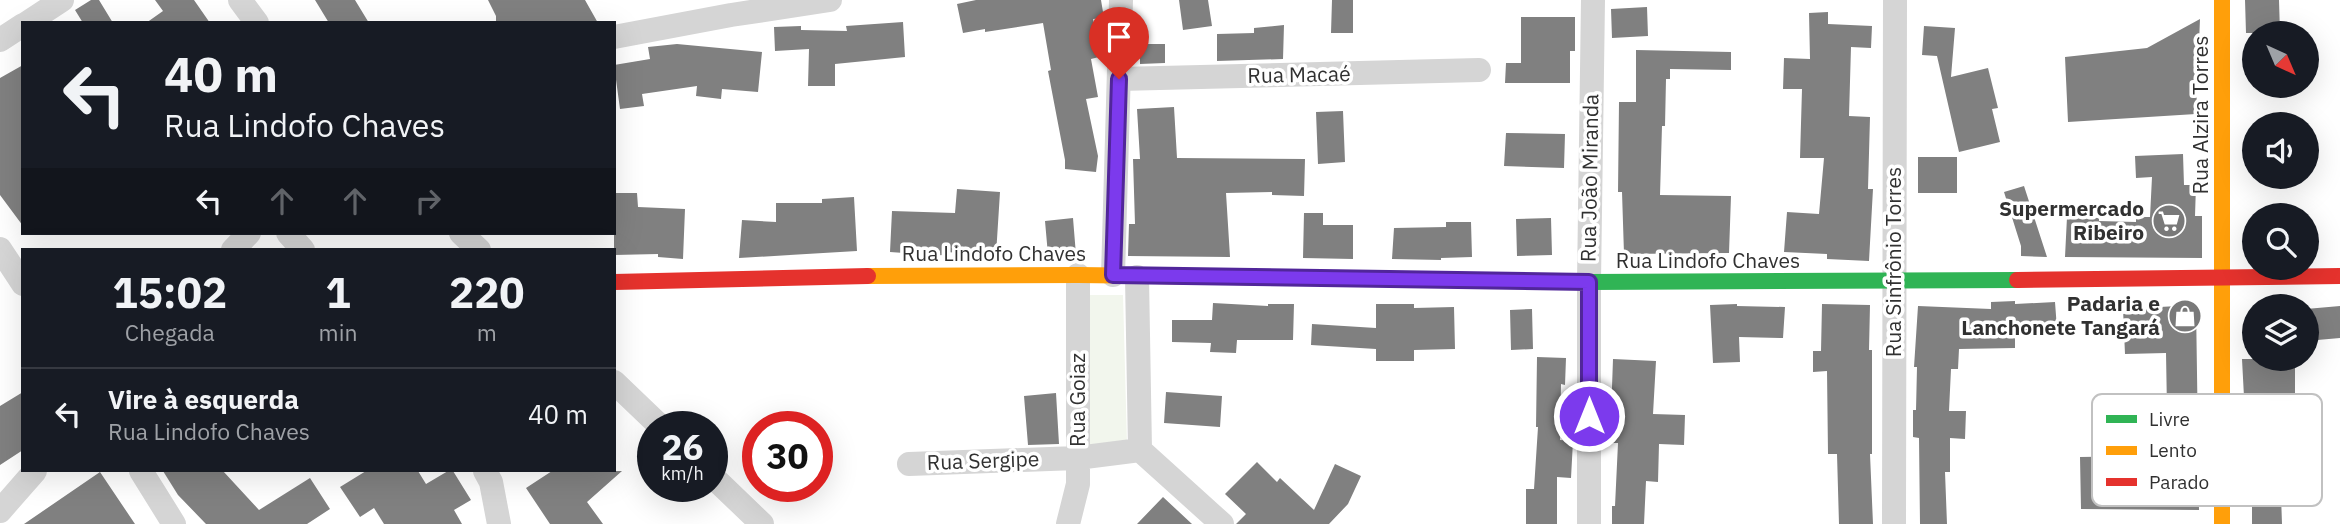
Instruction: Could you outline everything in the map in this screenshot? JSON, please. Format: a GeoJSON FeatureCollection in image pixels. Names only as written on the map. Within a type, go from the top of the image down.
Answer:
{"type":"FeatureCollection","features":[{"type":"Feature","properties":{"kind":"street"},"geometry":{"type":"LineString","coordinates":[[30,21],[62,0]]}},
{"type":"Feature","properties":{"kind":"street"},"geometry":{"type":"LineString","coordinates":[[240,0],[256,21]]}},
{"type":"Feature","properties":{"kind":"street"},"geometry":{"type":"LineString","coordinates":[[616,37],[831,0]]}},
{"type":"Feature","properties":{"kind":"street"},"geometry":{"type":"LineString","coordinates":[[1121,0],[1119,79],[1125,276],[1140,450],[1222,524]]}},
{"type":"Feature","properties":{"kind":"street","name":"Rua João Miranda"},"geometry":{"type":"LineString","coordinates":[[1590,524],[1589,282],[1593,0]]}},
{"type":"Feature","properties":{"kind":"street","name":"Rua Sinfrônio Torres"},"geometry":{"type":"LineString","coordinates":[[1894,524],[1895,0]]}},
{"type":"Feature","properties":{"kind":"street","name":"Rua Alzira Torres"},"geometry":{"type":"LineString","coordinates":[[2222,0],[2222,394]]}},
{"type":"Feature","properties":{"kind":"street"},"geometry":{"type":"LineString","coordinates":[[0,40],[21,27]]}},
{"type":"Feature","properties":{"kind":"street","name":"Rua Macaé"},"geometry":{"type":"LineString","coordinates":[[1119,79],[1479,70]]}},
{"type":"Feature","properties":{"kind":"street"},"geometry":{"type":"LineString","coordinates":[[235,248],[247,235]]}},
{"type":"Feature","properties":{"kind":"street"},"geometry":{"type":"LineString","coordinates":[[463,235],[477,248]]}},
{"type":"Feature","properties":{"kind":"street"},"geometry":{"type":"LineString","coordinates":[[0,249],[21,281]]}},
{"type":"Feature","properties":{"kind":"street","name":"Rua Lindofo Chaves"},"geometry":{"type":"LineString","coordinates":[[616,282],[825,276],[1078,275],[1589,282],[1893,282],[2340,276]]}},
{"type":"Feature","properties":{"kind":"street","name":"Rua Goiaz"},"geometry":{"type":"LineString","coordinates":[[1068,524],[1078,484],[1078,275]]}},
{"type":"Feature","properties":{"kind":"street"},"geometry":{"type":"LineString","coordinates":[[616,384],[645,411]]}},
{"type":"Feature","properties":{"kind":"street","name":"Rua Sergipe"},"geometry":{"type":"LineString","coordinates":[[909,464],[1077,458],[1140,450]]}},
{"type":"Feature","properties":{"kind":"street"},"geometry":{"type":"LineString","coordinates":[[0,511],[34,472]]}},
{"type":"Feature","properties":{"kind":"street"},"geometry":{"type":"LineString","coordinates":[[142,472],[174,524]]}},
{"type":"Feature","properties":{"kind":"street"},"geometry":{"type":"LineString","coordinates":[[486,472],[491,482],[499,524]]}},
{"type":"Feature","properties":{"kind":"street"},"geometry":{"type":"LineString","coordinates":[[728,491],[762,524]]}},
{"type":"Feature","properties":{"kind":"street","name":"Rua Alzira Torres"},"geometry":{"type":"LineString","coordinates":[[2221,506],[2221,524]]}},
{"type":"Feature","properties":{"kind":"shaded area"},"geometry":{"type":"Polygon","coordinates":[[[1087,295],[1123,295],[1127,444],[1089,448],[1087,295]]]}},
{"type":"Feature","properties":{"kind":"building"},"geometry":{"type":"Polygon","coordinates":[[[91,0],[99,0],[112,21],[82,21],[75,10],[91,0]]]}},
{"type":"Feature","properties":{"kind":"building"},"geometry":{"type":"Polygon","coordinates":[[[155,0],[194,0],[209,21],[149,21],[163,11],[155,0]]]}},
{"type":"Feature","properties":{"kind":"building"},"geometry":{"type":"Polygon","coordinates":[[[315,0],[355,0],[368,21],[328,21],[315,0]]]}},
{"type":"Feature","properties":{"kind":"building"},"geometry":{"type":"Polygon","coordinates":[[[488,0],[585,0],[597,21],[496,21],[488,0]]]}},
{"type":"Feature","properties":{"kind":"building"},"geometry":{"type":"Polygon","coordinates":[[[976,0],[1101,0],[1104,18],[1093,19],[1099,57],[1091,59],[1098,97],[1086,99],[1098,156],[1096,172],[1065,169],[1048,71],[1051,70],[1043,23],[963,33],[957,4],[976,0]]]}},
{"type":"Feature","properties":{"kind":"building"},"geometry":{"type":"Polygon","coordinates":[[[1179,0],[1208,0],[1212,26],[1183,30],[1179,0]]]}},
{"type":"Feature","properties":{"kind":"building"},"geometry":{"type":"Polygon","coordinates":[[[1332,0],[1353,0],[1353,33],[1331,33],[1332,0]]]}},
{"type":"Feature","properties":{"kind":"building"},"geometry":{"type":"Polygon","coordinates":[[[2245,0],[2279,0],[2280,21],[2246,21],[2245,0]]]}},
{"type":"Feature","properties":{"kind":"building"},"geometry":{"type":"Polygon","coordinates":[[[1647,7],[1648,36],[1612,38],[1611,9],[1647,7]]]}},
{"type":"Feature","properties":{"kind":"building"},"geometry":{"type":"Polygon","coordinates":[[[1828,12],[1828,24],[1872,26],[1871,48],[1851,47],[1849,116],[1870,117],[1868,189],[1873,189],[1869,261],[1827,259],[1827,254],[1784,252],[1787,212],[1819,214],[1824,158],[1800,158],[1802,89],[1783,89],[1784,58],[1810,59],[1809,13],[1828,12]]]}},
{"type":"Feature","properties":{"kind":"building"},"geometry":{"type":"Polygon","coordinates":[[[1521,17],[1575,17],[1575,51],[1570,51],[1570,83],[1505,83],[1506,63],[1521,63],[1521,17]]]}},
{"type":"Feature","properties":{"kind":"building"},"geometry":{"type":"Polygon","coordinates":[[[2200,19],[2196,114],[2068,122],[2065,57],[2147,48],[2200,19]]]}},
{"type":"Feature","properties":{"kind":"building"},"geometry":{"type":"Polygon","coordinates":[[[903,22],[905,57],[835,64],[835,86],[808,86],[809,49],[775,51],[774,27],[801,26],[801,30],[847,31],[846,26],[903,22]]]}},
{"type":"Feature","properties":{"kind":"building"},"geometry":{"type":"Polygon","coordinates":[[[1284,25],[1283,59],[1217,61],[1217,34],[1254,33],[1254,28],[1284,25]]]}},
{"type":"Feature","properties":{"kind":"building"},"geometry":{"type":"Polygon","coordinates":[[[1924,26],[1955,28],[1951,77],[1988,68],[1998,108],[1992,109],[2000,142],[1959,152],[1937,56],[1922,55],[1924,26]]]}},
{"type":"Feature","properties":{"kind":"building"},"geometry":{"type":"Polygon","coordinates":[[[677,44],[762,52],[758,92],[722,89],[721,99],[696,96],[697,86],[642,94],[644,106],[620,109],[616,65],[650,59],[648,47],[677,44]]]}},
{"type":"Feature","properties":{"kind":"building"},"geometry":{"type":"Polygon","coordinates":[[[1140,44],[1165,44],[1165,63],[1140,64],[1140,44]]]}},
{"type":"Feature","properties":{"kind":"building"},"geometry":{"type":"Polygon","coordinates":[[[1636,50],[1731,52],[1731,70],[1670,69],[1670,79],[1666,79],[1665,126],[1662,126],[1660,195],[1731,196],[1729,253],[1624,254],[1622,192],[1618,192],[1619,102],[1636,102],[1636,50]]]}},
{"type":"Feature","properties":{"kind":"building"},"geometry":{"type":"Polygon","coordinates":[[[21,66],[21,223],[0,195],[0,78],[21,66]]]}},
{"type":"Feature","properties":{"kind":"building"},"geometry":{"type":"Polygon","coordinates":[[[1174,107],[1177,158],[1305,159],[1304,196],[1272,195],[1272,192],[1226,193],[1230,257],[1128,256],[1129,224],[1135,224],[1133,159],[1140,159],[1137,109],[1174,107]]]}},
{"type":"Feature","properties":{"kind":"building"},"geometry":{"type":"Polygon","coordinates":[[[1343,111],[1345,162],[1318,164],[1316,112],[1343,111]]]}},
{"type":"Feature","properties":{"kind":"building"},"geometry":{"type":"Polygon","coordinates":[[[1506,133],[1565,134],[1564,168],[1504,166],[1506,133]]]}},
{"type":"Feature","properties":{"kind":"building"},"geometry":{"type":"Polygon","coordinates":[[[2183,154],[2184,185],[2196,185],[2195,216],[2202,216],[2202,258],[2065,257],[2067,217],[2136,222],[2136,217],[2150,217],[2152,177],[2136,178],[2135,156],[2183,154]]]}},
{"type":"Feature","properties":{"kind":"building"},"geometry":{"type":"Polygon","coordinates":[[[1918,157],[1957,157],[1957,193],[1918,193],[1918,157]]]}},
{"type":"Feature","properties":{"kind":"building"},"geometry":{"type":"Polygon","coordinates":[[[2024,186],[2047,257],[2021,256],[2021,246],[2004,192],[2024,186]]]}},
{"type":"Feature","properties":{"kind":"building"},"geometry":{"type":"Polygon","coordinates":[[[957,189],[1000,192],[996,255],[945,252],[945,255],[918,256],[890,252],[892,211],[955,213],[957,189]]]}},
{"type":"Feature","properties":{"kind":"building"},"geometry":{"type":"Polygon","coordinates":[[[616,193],[637,193],[638,207],[685,209],[683,259],[658,257],[658,254],[616,255],[616,193]]]}},
{"type":"Feature","properties":{"kind":"building"},"geometry":{"type":"Polygon","coordinates":[[[854,197],[857,251],[739,258],[742,220],[776,222],[776,203],[822,203],[822,199],[854,197]]]}},
{"type":"Feature","properties":{"kind":"building"},"geometry":{"type":"Polygon","coordinates":[[[1304,213],[1323,213],[1323,225],[1353,225],[1353,259],[1303,258],[1304,213]]]}},
{"type":"Feature","properties":{"kind":"building"},"geometry":{"type":"Polygon","coordinates":[[[1073,218],[1076,255],[1048,255],[1045,221],[1073,218]]]}},
{"type":"Feature","properties":{"kind":"building"},"geometry":{"type":"Polygon","coordinates":[[[1551,218],[1552,255],[1517,256],[1516,219],[1551,218]]]}},
{"type":"Feature","properties":{"kind":"building"},"geometry":{"type":"Polygon","coordinates":[[[1446,222],[1471,222],[1472,257],[1441,260],[1392,259],[1394,228],[1446,227],[1446,222]]]}},
{"type":"Feature","properties":{"kind":"building"},"geometry":{"type":"Polygon","coordinates":[[[2015,301],[2015,304],[2055,302],[2057,329],[2015,330],[2015,348],[1959,349],[1958,369],[1951,369],[1949,411],[1966,411],[1965,439],[1950,438],[1950,472],[1945,472],[1947,524],[1920,524],[1919,438],[1913,437],[1918,306],[1991,309],[1991,302],[2015,301]]]}},
{"type":"Feature","properties":{"kind":"building"},"geometry":{"type":"Polygon","coordinates":[[[1213,303],[1268,306],[1294,304],[1293,340],[1237,340],[1236,353],[1210,352],[1211,343],[1172,342],[1172,320],[1212,320],[1213,303]]]}},
{"type":"Feature","properties":{"kind":"building"},"geometry":{"type":"Polygon","coordinates":[[[1376,304],[1414,304],[1414,308],[1454,307],[1455,349],[1414,350],[1414,361],[1376,361],[1376,349],[1311,345],[1312,324],[1376,328],[1376,304]]]}},
{"type":"Feature","properties":{"kind":"building"},"geometry":{"type":"Polygon","coordinates":[[[1822,304],[1870,305],[1873,524],[1839,524],[1837,454],[1828,454],[1827,371],[1813,372],[1813,351],[1821,351],[1822,304]]]}},
{"type":"Feature","properties":{"kind":"building"},"geometry":{"type":"Polygon","coordinates":[[[1710,305],[1785,307],[1783,338],[1739,337],[1740,362],[1713,363],[1710,305]]]}},
{"type":"Feature","properties":{"kind":"building"},"geometry":{"type":"Polygon","coordinates":[[[2196,305],[2197,394],[2167,394],[2166,353],[2125,354],[2123,309],[2196,305]]]}},
{"type":"Feature","properties":{"kind":"building"},"geometry":{"type":"Polygon","coordinates":[[[2340,306],[2340,338],[2319,340],[2319,308],[2340,306]]]}},
{"type":"Feature","properties":{"kind":"building"},"geometry":{"type":"Polygon","coordinates":[[[1532,309],[1533,349],[1511,350],[1510,310],[1532,309]]]}},
{"type":"Feature","properties":{"kind":"building"},"geometry":{"type":"Polygon","coordinates":[[[1537,357],[1566,358],[1565,385],[1561,384],[1560,440],[1573,441],[1571,478],[1557,477],[1557,524],[1526,524],[1526,489],[1534,489],[1538,427],[1537,357]]]}},
{"type":"Feature","properties":{"kind":"building"},"geometry":{"type":"Polygon","coordinates":[[[1613,359],[1656,361],[1653,414],[1685,415],[1684,445],[1659,444],[1658,482],[1646,481],[1644,524],[1612,524],[1618,443],[1610,443],[1613,359]]]}},
{"type":"Feature","properties":{"kind":"building"},"geometry":{"type":"Polygon","coordinates":[[[2243,371],[2295,371],[2295,394],[2244,394],[2243,371]]]}},
{"type":"Feature","properties":{"kind":"building"},"geometry":{"type":"Polygon","coordinates":[[[1166,392],[1222,396],[1220,427],[1164,423],[1166,392]]]}},
{"type":"Feature","properties":{"kind":"building"},"geometry":{"type":"Polygon","coordinates":[[[21,393],[21,451],[0,465],[0,406],[21,393]]]}},
{"type":"Feature","properties":{"kind":"building"},"geometry":{"type":"Polygon","coordinates":[[[1056,393],[1059,444],[1028,445],[1024,396],[1056,393]]]}},
{"type":"Feature","properties":{"kind":"building"},"geometry":{"type":"Polygon","coordinates":[[[2080,457],[2092,457],[2092,506],[2199,506],[2199,510],[2081,509],[2080,457]]]}},
{"type":"Feature","properties":{"kind":"building"},"geometry":{"type":"Polygon","coordinates":[[[1257,462],[1277,482],[1280,478],[1314,510],[1335,464],[1361,476],[1348,504],[1329,524],[1236,524],[1246,514],[1225,494],[1257,462]]]}},
{"type":"Feature","properties":{"kind":"building"},"geometry":{"type":"Polygon","coordinates":[[[622,471],[587,502],[603,524],[550,524],[526,488],[550,472],[622,471]]]}},
{"type":"Feature","properties":{"kind":"building"},"geometry":{"type":"Polygon","coordinates":[[[100,472],[135,524],[24,524],[100,472]]]}},
{"type":"Feature","properties":{"kind":"building"},"geometry":{"type":"Polygon","coordinates":[[[164,472],[224,472],[259,510],[310,478],[330,509],[307,524],[206,524],[178,495],[164,472]]]}},
{"type":"Feature","properties":{"kind":"building"},"geometry":{"type":"Polygon","coordinates":[[[364,472],[419,472],[426,484],[446,472],[454,472],[471,500],[454,510],[462,524],[384,524],[374,508],[360,517],[340,487],[364,472]]]}},
{"type":"Feature","properties":{"kind":"building"},"geometry":{"type":"Polygon","coordinates":[[[1163,497],[1192,524],[1137,524],[1163,497]]]}},
{"type":"Feature","properties":{"kind":"building"},"geometry":{"type":"Polygon","coordinates":[[[2252,506],[2281,506],[2282,524],[2252,524],[2252,506]]]}},
{"type":"Feature","properties":{"kind":"traffic: fast"},"geometry":{"type":"LineString","coordinates":[[1322,278],[1589,282],[2017,280]]}},
{"type":"Feature","properties":{"kind":"traffic: slow"},"geometry":{"type":"LineString","coordinates":[[2222,0],[2222,394]]}},
{"type":"Feature","properties":{"kind":"traffic: slow"},"geometry":{"type":"LineString","coordinates":[[868,276],[1322,278]]}},
{"type":"Feature","properties":{"kind":"traffic: slow"},"geometry":{"type":"LineString","coordinates":[[2222,506],[2222,524]]}},
{"type":"Feature","properties":{"kind":"traffic: jam"},"geometry":{"type":"LineString","coordinates":[[616,282],[868,276]]}},
{"type":"Feature","properties":{"kind":"traffic: jam"},"geometry":{"type":"LineString","coordinates":[[2017,280],[2340,276]]}},
{"type":"Feature","properties":{"kind":"place","name":"Supermercado Ribeiro"},"geometry":{"type":"Point","coordinates":[2169,221]}},
{"type":"Feature","properties":{"kind":"place","name":"Padaria e Lanchonete Tangará"},"geometry":{"type":"Point","coordinates":[2185,316]}},
{"type":"Feature","properties":{"kind":"route"},"geometry":{"type":"LineString","coordinates":[[1119,79],[1113,275],[1589,282],[1589,416]]}}]}
